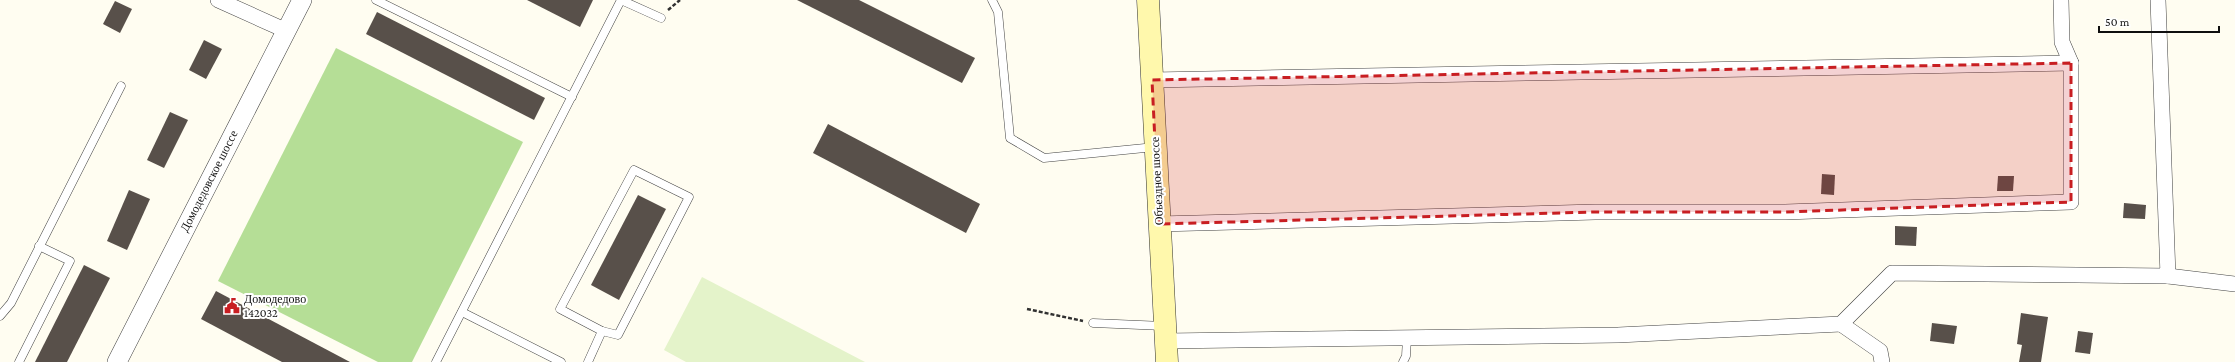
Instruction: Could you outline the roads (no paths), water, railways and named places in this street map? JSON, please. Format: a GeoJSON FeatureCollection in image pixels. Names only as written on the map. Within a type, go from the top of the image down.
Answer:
{"type":"FeatureCollection","features":[{"type":"Feature","properties":{"kind":"main road","name":"Объездное шоссе"},"geometry":{"type":"LineString","coordinates":[[1148,0],[1166,343]]}},
{"type":"Feature","properties":{"kind":"street"},"geometry":{"type":"LineString","coordinates":[[218,0],[287,31]]}},
{"type":"Feature","properties":{"kind":"street","name":"Домодедовское шоссе"},"geometry":{"type":"LineString","coordinates":[[117,362],[302,0]]}},
{"type":"Feature","properties":{"kind":"street"},"geometry":{"type":"LineString","coordinates":[[1159,224],[1595,212],[1785,212],[2071,202],[2071,63],[2062,42],[2061,0]]}},
{"type":"Feature","properties":{"kind":"street"},"geometry":{"type":"LineString","coordinates":[[2158,0],[2168,276]]}},
{"type":"Feature","properties":{"kind":"street"},"geometry":{"type":"LineString","coordinates":[[1152,80],[2071,63]]}},
{"type":"Feature","properties":{"kind":"street"},"geometry":{"type":"LineString","coordinates":[[1841,324],[1892,273],[2168,276],[2235,284]]}},
{"type":"Feature","properties":{"kind":"street"},"geometry":{"type":"LineString","coordinates":[[1166,343],[1407,338],[1618,336],[1841,324],[1880,351],[1882,362]]}},
{"type":"Feature","properties":{"kind":"lane"},"geometry":{"type":"LineString","coordinates":[[376,0],[572,97]]}},
{"type":"Feature","properties":{"kind":"lane"},"geometry":{"type":"LineString","coordinates":[[436,362],[621,0],[660,18]]}},
{"type":"Feature","properties":{"kind":"lane"},"geometry":{"type":"LineString","coordinates":[[992,0],[998,12],[1010,138],[1044,158],[1156,147]]}},
{"type":"Feature","properties":{"kind":"lane"},"geometry":{"type":"LineString","coordinates":[[0,316],[11,303],[121,86]]}},
{"type":"Feature","properties":{"kind":"lane"},"geometry":{"type":"LineString","coordinates":[[634,170],[689,197],[618,335],[602,331],[560,309],[634,170]]}},
{"type":"Feature","properties":{"kind":"lane"},"geometry":{"type":"LineString","coordinates":[[19,362],[70,261],[39,246]]}},
{"type":"Feature","properties":{"kind":"lane"},"geometry":{"type":"LineString","coordinates":[[462,312],[561,362]]}},
{"type":"Feature","properties":{"kind":"lane"},"geometry":{"type":"LineString","coordinates":[[1093,323],[1166,343]]}},
{"type":"Feature","properties":{"kind":"lane"},"geometry":{"type":"LineString","coordinates":[[588,362],[602,331]]}},
{"type":"Feature","properties":{"kind":"lane"},"geometry":{"type":"LineString","coordinates":[[1403,362],[1406,356],[1407,338]]}},
{"type":"Feature","properties":{"kind":"place","name":"Домодедово 142032"},"geometry":{"type":"Point","coordinates":[232,306]}}]}
